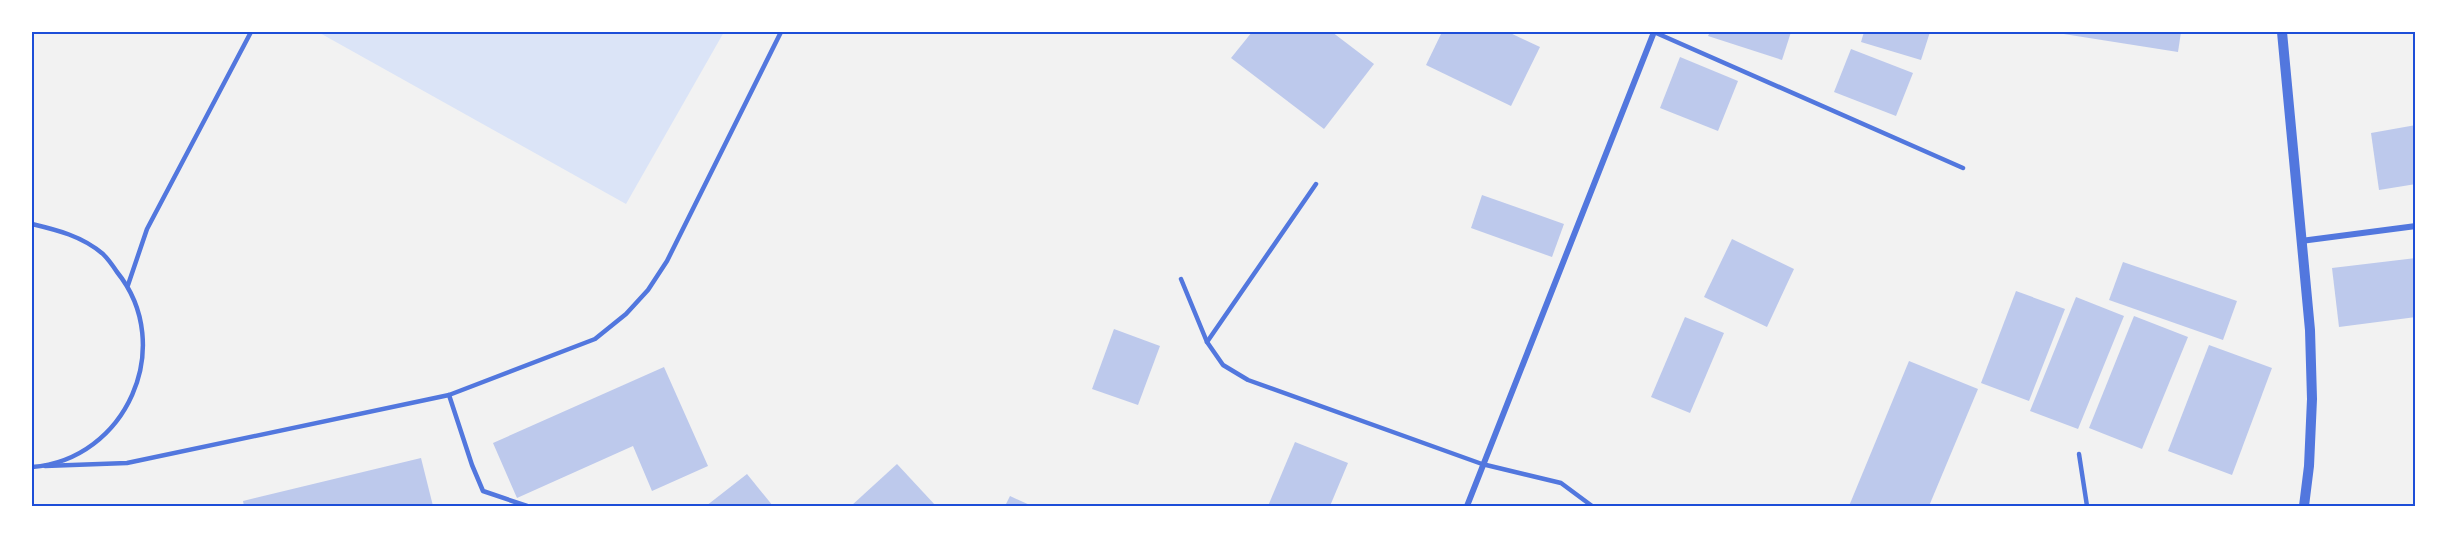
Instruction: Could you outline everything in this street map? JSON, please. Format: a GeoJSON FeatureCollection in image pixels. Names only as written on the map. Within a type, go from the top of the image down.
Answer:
{"type":"FeatureCollection","features":[{"type":"Feature","properties":{"kind":"street"},"geometry":{"type":"LineString","coordinates":[[1467,507],[1654,32]]}},
{"type":"Feature","properties":{"kind":"street"},"geometry":{"type":"LineString","coordinates":[[2282,32],[2310,330],[2312,399],[2304,507]]}},
{"type":"Feature","properties":{"kind":"street"},"geometry":{"type":"LineString","coordinates":[[2301,242],[2415,226]]}},
{"type":"Feature","properties":{"kind":"lane"},"geometry":{"type":"LineString","coordinates":[[128,285],[147,229],[251,32]]}},
{"type":"Feature","properties":{"kind":"lane"},"geometry":{"type":"LineString","coordinates":[[32,467],[127,463],[449,395],[594,339],[626,314],[648,290],[668,261],[781,32]]}},
{"type":"Feature","properties":{"kind":"lane"},"geometry":{"type":"LineString","coordinates":[[1654,32],[1963,168]]}},
{"type":"Feature","properties":{"kind":"lane"},"geometry":{"type":"LineString","coordinates":[[1207,342],[1316,184]]}},
{"type":"Feature","properties":{"kind":"lane"},"geometry":{"type":"LineString","coordinates":[[32,224],[69,233],[103,254],[128,285],[142,321],[143,359],[133,397],[111,429],[82,452],[45,466]]}},
{"type":"Feature","properties":{"kind":"lane"},"geometry":{"type":"LineString","coordinates":[[1181,279],[1207,342],[1223,365],[1248,380],[1482,464],[1561,483],[1592,507]]}},
{"type":"Feature","properties":{"kind":"lane"},"geometry":{"type":"LineString","coordinates":[[449,395],[483,491],[527,507]]}},
{"type":"Feature","properties":{"kind":"lane"},"geometry":{"type":"LineString","coordinates":[[2079,454],[2087,507]]}},
{"type":"Feature","properties":{"kind":"shaded area"},"geometry":{"type":"Polygon","coordinates":[[[318,32],[724,32],[626,204],[318,32]]]}},
{"type":"Feature","properties":{"kind":"building"},"geometry":{"type":"Polygon","coordinates":[[[1252,32],[1332,32],[1374,64],[1324,129],[1231,58],[1252,32]]]}},
{"type":"Feature","properties":{"kind":"building"},"geometry":{"type":"Polygon","coordinates":[[[1442,32],[1508,32],[1540,47],[1511,106],[1426,65],[1442,32]]]}},
{"type":"Feature","properties":{"kind":"building"},"geometry":{"type":"Polygon","coordinates":[[[1710,32],[1791,32],[1782,60],[1708,36],[1710,32]]]}},
{"type":"Feature","properties":{"kind":"building"},"geometry":{"type":"Polygon","coordinates":[[[1864,32],[1930,32],[1921,60],[1861,42],[1864,32]]]}},
{"type":"Feature","properties":{"kind":"building"},"geometry":{"type":"Polygon","coordinates":[[[2051,32],[2181,32],[2178,52],[2051,32]]]}},
{"type":"Feature","properties":{"kind":"building"},"geometry":{"type":"Polygon","coordinates":[[[1851,49],[1913,73],[1896,116],[1834,92],[1851,49]]]}},
{"type":"Feature","properties":{"kind":"building"},"geometry":{"type":"Polygon","coordinates":[[[1680,57],[1738,81],[1718,131],[1660,108],[1680,57]]]}},
{"type":"Feature","properties":{"kind":"building"},"geometry":{"type":"Polygon","coordinates":[[[2416,125],[2416,184],[2379,190],[2371,133],[2416,125]]]}},
{"type":"Feature","properties":{"kind":"building"},"geometry":{"type":"Polygon","coordinates":[[[1482,195],[1564,224],[1552,257],[1471,228],[1482,195]]]}},
{"type":"Feature","properties":{"kind":"building"},"geometry":{"type":"Polygon","coordinates":[[[1732,239],[1794,269],[1767,327],[1704,297],[1732,239]]]}},
{"type":"Feature","properties":{"kind":"building"},"geometry":{"type":"Polygon","coordinates":[[[2416,258],[2416,317],[2339,327],[2332,268],[2416,258]]]}},
{"type":"Feature","properties":{"kind":"building"},"geometry":{"type":"Polygon","coordinates":[[[2123,262],[2237,301],[2223,340],[2109,300],[2123,262]]]}},
{"type":"Feature","properties":{"kind":"building"},"geometry":{"type":"Polygon","coordinates":[[[2016,291],[2065,309],[2029,401],[1981,383],[2016,291]]]}},
{"type":"Feature","properties":{"kind":"building"},"geometry":{"type":"Polygon","coordinates":[[[2076,297],[2124,316],[2078,429],[2030,411],[2076,297]]]}},
{"type":"Feature","properties":{"kind":"building"},"geometry":{"type":"Polygon","coordinates":[[[2134,316],[2188,337],[2142,449],[2089,428],[2134,316]]]}},
{"type":"Feature","properties":{"kind":"building"},"geometry":{"type":"Polygon","coordinates":[[[1685,317],[1724,333],[1690,413],[1651,397],[1685,317]]]}},
{"type":"Feature","properties":{"kind":"building"},"geometry":{"type":"Polygon","coordinates":[[[1114,329],[1160,346],[1138,405],[1092,389],[1114,329]]]}},
{"type":"Feature","properties":{"kind":"building"},"geometry":{"type":"Polygon","coordinates":[[[2209,345],[2272,368],[2232,475],[2168,451],[2209,345]]]}},
{"type":"Feature","properties":{"kind":"building"},"geometry":{"type":"Polygon","coordinates":[[[1909,361],[1978,389],[1929,506],[1849,506],[1909,361]]]}},
{"type":"Feature","properties":{"kind":"building"},"geometry":{"type":"Polygon","coordinates":[[[664,367],[708,466],[652,491],[633,446],[517,498],[493,443],[664,367]]]}},
{"type":"Feature","properties":{"kind":"building"},"geometry":{"type":"Polygon","coordinates":[[[1295,442],[1348,463],[1330,506],[1268,506],[1295,442]]]}},
{"type":"Feature","properties":{"kind":"building"},"geometry":{"type":"Polygon","coordinates":[[[421,458],[433,506],[244,506],[243,501],[421,458]]]}},
{"type":"Feature","properties":{"kind":"building"},"geometry":{"type":"Polygon","coordinates":[[[897,464],[936,506],[851,506],[897,464]]]}},
{"type":"Feature","properties":{"kind":"building"},"geometry":{"type":"Polygon","coordinates":[[[747,474],[773,506],[706,506],[747,474]]]}},
{"type":"Feature","properties":{"kind":"building"},"geometry":{"type":"Polygon","coordinates":[[[1010,496],[1032,506],[1005,506],[1010,496]]]}}]}
